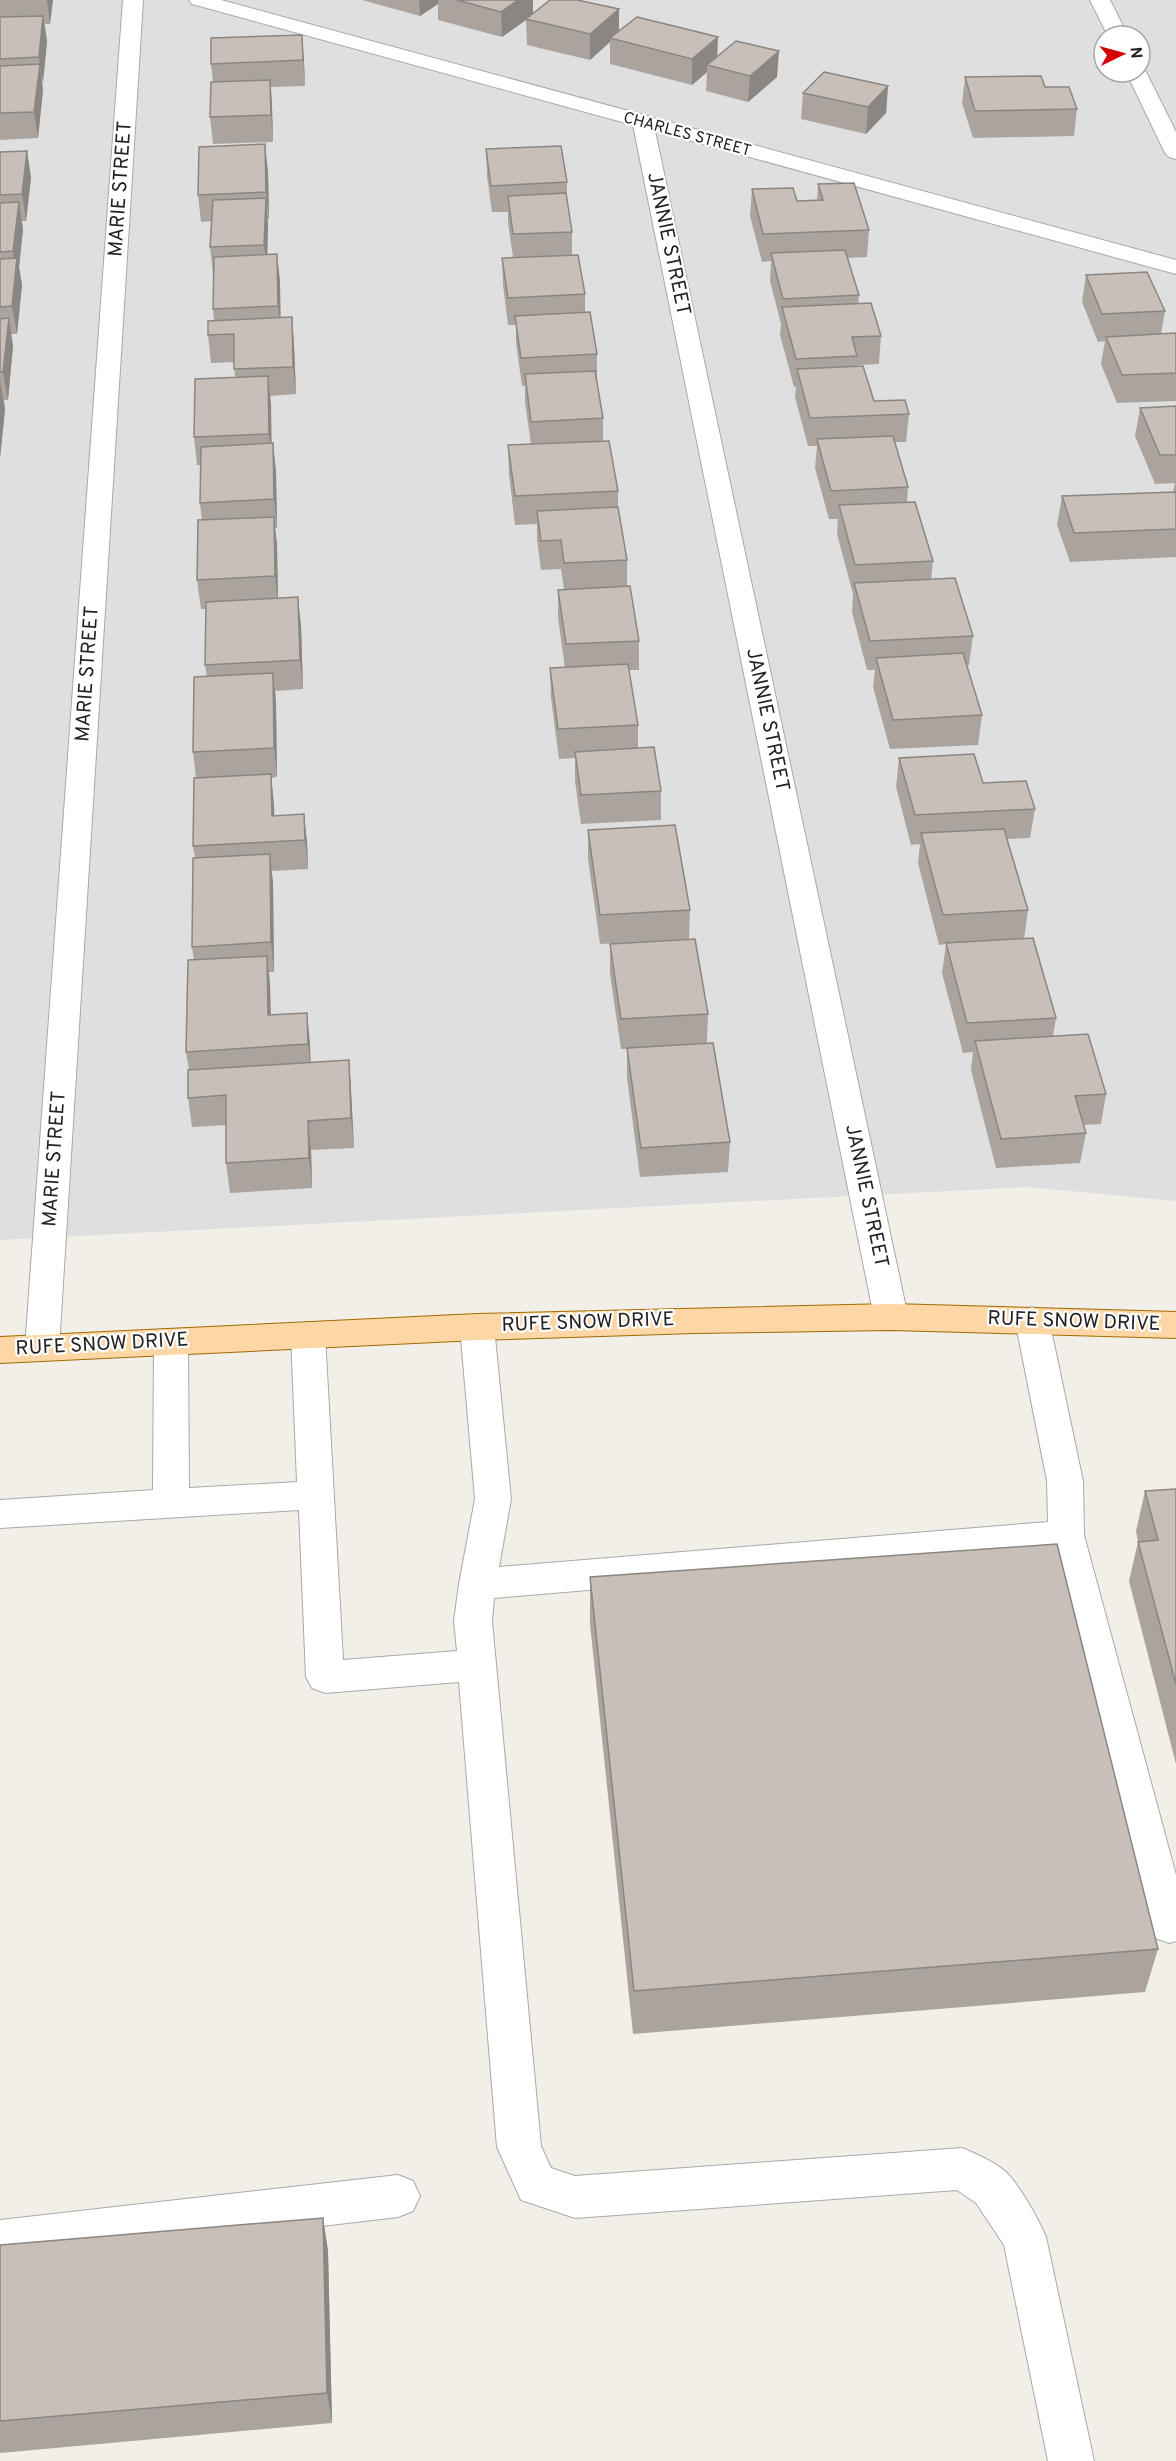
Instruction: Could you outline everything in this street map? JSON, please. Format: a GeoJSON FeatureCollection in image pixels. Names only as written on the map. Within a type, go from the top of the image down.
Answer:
{"type":"FeatureCollection","features":[{"type":"Feature","properties":{"kind":"main road","name":"RUFE SNOW DRIVE"},"geometry":{"type":"LineString","coordinates":[[0,1350],[477,1327],[891,1317],[1176,1325]]}},
{"type":"Feature","properties":{"kind":"street","name":"MARIE STREET"},"geometry":{"type":"LineString","coordinates":[[42,1348],[133,0]]}},
{"type":"Feature","properties":{"kind":"street","name":"CHARLES STREET"},"geometry":{"type":"LineString","coordinates":[[199,0],[1176,267]]}},
{"type":"Feature","properties":{"kind":"street"},"geometry":{"type":"LineString","coordinates":[[1101,0],[1112,24]]}},
{"type":"Feature","properties":{"kind":"street"},"geometry":{"type":"LineString","coordinates":[[1142,84],[1176,153]]}},
{"type":"Feature","properties":{"kind":"street","name":"JANNIE STREET"},"geometry":{"type":"LineString","coordinates":[[643,123],[891,1317]]}},
{"type":"Feature","properties":{"kind":"street"},"geometry":{"type":"LineString","coordinates":[[1032,1320],[1065,1481],[1066,1535],[1170,1925]]}},
{"type":"Feature","properties":{"kind":"street"},"geometry":{"type":"LineString","coordinates":[[477,1327],[493,1499],[477,1584],[473,1621],[519,2147],[536,2185],[576,2197],[962,2169],[991,2188],[1024,2237],[1071,2461]]}},
{"type":"Feature","properties":{"kind":"street"},"geometry":{"type":"LineString","coordinates":[[308,1335],[325,1677],[477,1665]]}},
{"type":"Feature","properties":{"kind":"street"},"geometry":{"type":"LineString","coordinates":[[171,1342],[171,1504]]}},
{"type":"Feature","properties":{"kind":"street"},"geometry":{"type":"LineString","coordinates":[[0,1514],[316,1495]]}},
{"type":"Feature","properties":{"kind":"street"},"geometry":{"type":"LineString","coordinates":[[477,1584],[1066,1535]]}},
{"type":"Feature","properties":{"kind":"street"},"geometry":{"type":"LineString","coordinates":[[0,2241],[398,2196]]}},
{"type":"Feature","properties":{"kind":"shaded area"},"geometry":{"type":"Polygon","coordinates":[[[0,0],[1176,0],[1176,1201],[1027,1187],[0,1240],[0,0]]]}},
{"type":"Feature","properties":{"kind":"building"},"geometry":{"type":"Polygon","coordinates":[[[457,0],[518,0],[501,12],[457,0]]]}},
{"type":"Feature","properties":{"kind":"building"},"geometry":{"type":"Polygon","coordinates":[[[550,0],[577,0],[619,9],[590,34],[526,19],[550,0]]]}},
{"type":"Feature","properties":{"kind":"building"},"geometry":{"type":"Polygon","coordinates":[[[43,16],[39,57],[0,59],[0,17],[43,16]]]}},
{"type":"Feature","properties":{"kind":"building"},"geometry":{"type":"Polygon","coordinates":[[[637,17],[718,37],[692,59],[610,38],[637,17]]]}},
{"type":"Feature","properties":{"kind":"building"},"geometry":{"type":"Polygon","coordinates":[[[302,35],[303,60],[211,64],[211,38],[302,35]]]}},
{"type":"Feature","properties":{"kind":"building"},"geometry":{"type":"Polygon","coordinates":[[[736,41],[779,51],[750,76],[707,65],[736,41]]]}},
{"type":"Feature","properties":{"kind":"building"},"geometry":{"type":"Polygon","coordinates":[[[40,64],[34,112],[0,113],[0,66],[40,64]]]}},
{"type":"Feature","properties":{"kind":"building"},"geometry":{"type":"Polygon","coordinates":[[[824,72],[888,86],[868,107],[803,93],[824,72]]]}},
{"type":"Feature","properties":{"kind":"building"},"geometry":{"type":"Polygon","coordinates":[[[1041,76],[1045,87],[1069,87],[1077,109],[975,111],[965,77],[1041,76]]]}},
{"type":"Feature","properties":{"kind":"building"},"geometry":{"type":"Polygon","coordinates":[[[270,80],[271,115],[210,117],[211,82],[270,80]]]}},
{"type":"Feature","properties":{"kind":"building"},"geometry":{"type":"Polygon","coordinates":[[[265,144],[266,192],[198,195],[199,147],[265,144]]]}},
{"type":"Feature","properties":{"kind":"building"},"geometry":{"type":"Polygon","coordinates":[[[561,146],[567,182],[491,186],[486,149],[561,146]]]}},
{"type":"Feature","properties":{"kind":"building"},"geometry":{"type":"Polygon","coordinates":[[[27,151],[22,194],[0,195],[0,152],[27,151]]]}},
{"type":"Feature","properties":{"kind":"building"},"geometry":{"type":"Polygon","coordinates":[[[854,183],[869,230],[763,234],[752,189],[793,188],[797,201],[823,200],[818,184],[854,183]]]}},
{"type":"Feature","properties":{"kind":"building"},"geometry":{"type":"Polygon","coordinates":[[[566,193],[572,232],[513,234],[508,196],[566,193]]]}},
{"type":"Feature","properties":{"kind":"building"},"geometry":{"type":"Polygon","coordinates":[[[266,198],[264,245],[210,247],[213,200],[266,198]]]}},
{"type":"Feature","properties":{"kind":"building"},"geometry":{"type":"Polygon","coordinates":[[[19,202],[13,251],[0,252],[0,203],[19,202]]]}},
{"type":"Feature","properties":{"kind":"building"},"geometry":{"type":"Polygon","coordinates":[[[845,250],[859,295],[783,299],[771,253],[845,250]]]}},
{"type":"Feature","properties":{"kind":"building"},"geometry":{"type":"Polygon","coordinates":[[[277,254],[278,306],[213,309],[214,257],[277,254]]]}},
{"type":"Feature","properties":{"kind":"building"},"geometry":{"type":"Polygon","coordinates":[[[578,255],[585,294],[508,298],[502,258],[578,255]]]}},
{"type":"Feature","properties":{"kind":"building"},"geometry":{"type":"Polygon","coordinates":[[[17,258],[12,306],[0,307],[0,259],[17,258]]]}},
{"type":"Feature","properties":{"kind":"building"},"geometry":{"type":"Polygon","coordinates":[[[1147,272],[1165,311],[1102,314],[1086,275],[1147,272]]]}},
{"type":"Feature","properties":{"kind":"building"},"geometry":{"type":"Polygon","coordinates":[[[871,303],[881,336],[852,337],[857,356],[796,359],[782,307],[871,303]]]}},
{"type":"Feature","properties":{"kind":"building"},"geometry":{"type":"Polygon","coordinates":[[[590,312],[597,354],[521,358],[515,316],[590,312]]]}},
{"type":"Feature","properties":{"kind":"building"},"geometry":{"type":"Polygon","coordinates":[[[292,317],[293,367],[234,369],[234,334],[208,335],[208,321],[292,317]]]}},
{"type":"Feature","properties":{"kind":"building"},"geometry":{"type":"Polygon","coordinates":[[[9,318],[3,372],[0,372],[0,319],[9,318]]]}},
{"type":"Feature","properties":{"kind":"building"},"geometry":{"type":"Polygon","coordinates":[[[1176,333],[1176,373],[1122,375],[1106,337],[1176,333]]]}},
{"type":"Feature","properties":{"kind":"building"},"geometry":{"type":"Polygon","coordinates":[[[863,366],[874,401],[905,400],[909,414],[810,418],[797,369],[863,366]]]}},
{"type":"Feature","properties":{"kind":"building"},"geometry":{"type":"Polygon","coordinates":[[[595,371],[603,418],[531,422],[525,374],[595,371]]]}},
{"type":"Feature","properties":{"kind":"building"},"geometry":{"type":"Polygon","coordinates":[[[268,376],[269,434],[194,437],[195,379],[268,376]]]}},
{"type":"Feature","properties":{"kind":"building"},"geometry":{"type":"Polygon","coordinates":[[[1176,406],[1176,455],[1160,455],[1140,408],[1176,406]]]}},
{"type":"Feature","properties":{"kind":"building"},"geometry":{"type":"Polygon","coordinates":[[[893,436],[908,487],[831,491],[817,439],[893,436]]]}},
{"type":"Feature","properties":{"kind":"building"},"geometry":{"type":"Polygon","coordinates":[[[609,441],[618,491],[515,496],[508,445],[609,441]]]}},
{"type":"Feature","properties":{"kind":"building"},"geometry":{"type":"Polygon","coordinates":[[[273,443],[274,499],[200,503],[201,447],[273,443]]]}},
{"type":"Feature","properties":{"kind":"building"},"geometry":{"type":"Polygon","coordinates":[[[1176,492],[1176,529],[1074,533],[1062,496],[1176,492]]]}},
{"type":"Feature","properties":{"kind":"building"},"geometry":{"type":"Polygon","coordinates":[[[915,502],[933,561],[855,565],[839,505],[915,502]]]}},
{"type":"Feature","properties":{"kind":"building"},"geometry":{"type":"Polygon","coordinates":[[[618,507],[627,560],[564,563],[561,540],[541,541],[537,511],[618,507]]]}},
{"type":"Feature","properties":{"kind":"building"},"geometry":{"type":"Polygon","coordinates":[[[274,517],[275,576],[197,580],[198,520],[274,517]]]}},
{"type":"Feature","properties":{"kind":"building"},"geometry":{"type":"Polygon","coordinates":[[[955,578],[973,636],[870,641],[854,583],[955,578]]]}},
{"type":"Feature","properties":{"kind":"building"},"geometry":{"type":"Polygon","coordinates":[[[630,586],[639,641],[566,644],[558,590],[630,586]]]}},
{"type":"Feature","properties":{"kind":"building"},"geometry":{"type":"Polygon","coordinates":[[[298,597],[300,660],[205,665],[206,602],[298,597]]]}},
{"type":"Feature","properties":{"kind":"building"},"geometry":{"type":"Polygon","coordinates":[[[963,653],[982,715],[893,720],[876,658],[963,653]]]}},
{"type":"Feature","properties":{"kind":"building"},"geometry":{"type":"Polygon","coordinates":[[[628,664],[638,725],[558,729],[550,668],[628,664]]]}},
{"type":"Feature","properties":{"kind":"building"},"geometry":{"type":"Polygon","coordinates":[[[273,673],[274,748],[193,752],[194,677],[273,673]]]}},
{"type":"Feature","properties":{"kind":"building"},"geometry":{"type":"Polygon","coordinates":[[[654,747],[661,791],[581,795],[575,752],[654,747]]]}},
{"type":"Feature","properties":{"kind":"building"},"geometry":{"type":"Polygon","coordinates":[[[974,754],[983,783],[1026,781],[1035,809],[915,815],[899,758],[974,754]]]}},
{"type":"Feature","properties":{"kind":"building"},"geometry":{"type":"Polygon","coordinates":[[[271,774],[272,816],[304,814],[305,840],[193,846],[194,778],[271,774]]]}},
{"type":"Feature","properties":{"kind":"building"},"geometry":{"type":"Polygon","coordinates":[[[675,825],[690,910],[600,915],[588,830],[675,825]]]}},
{"type":"Feature","properties":{"kind":"building"},"geometry":{"type":"Polygon","coordinates":[[[1004,829],[1028,910],[943,915],[921,833],[1004,829]]]}},
{"type":"Feature","properties":{"kind":"building"},"geometry":{"type":"Polygon","coordinates":[[[270,854],[271,942],[192,947],[193,858],[270,854]]]}},
{"type":"Feature","properties":{"kind":"building"},"geometry":{"type":"Polygon","coordinates":[[[1033,938],[1056,1018],[967,1023],[946,943],[1033,938]]]}},
{"type":"Feature","properties":{"kind":"building"},"geometry":{"type":"Polygon","coordinates":[[[695,939],[708,1014],[621,1019],[610,944],[695,939]]]}},
{"type":"Feature","properties":{"kind":"building"},"geometry":{"type":"Polygon","coordinates":[[[267,956],[268,1015],[307,1013],[308,1044],[186,1052],[188,960],[267,956]]]}},
{"type":"Feature","properties":{"kind":"building"},"geometry":{"type":"Polygon","coordinates":[[[1088,1034],[1106,1094],[1075,1096],[1086,1133],[1001,1139],[975,1041],[1088,1034]]]}},
{"type":"Feature","properties":{"kind":"building"},"geometry":{"type":"Polygon","coordinates":[[[713,1043],[730,1142],[641,1148],[627,1048],[713,1043]]]}},
{"type":"Feature","properties":{"kind":"building"},"geometry":{"type":"Polygon","coordinates":[[[349,1060],[351,1118],[308,1121],[309,1158],[226,1163],[226,1095],[188,1098],[188,1070],[349,1060]]]}},
{"type":"Feature","properties":{"kind":"building"},"geometry":{"type":"Polygon","coordinates":[[[1176,1489],[1176,1684],[1138,1542],[1158,1540],[1145,1491],[1176,1489]]]}},
{"type":"Feature","properties":{"kind":"building"},"geometry":{"type":"Polygon","coordinates":[[[1057,1544],[1158,1949],[634,1991],[590,1577],[1057,1544]]]}},
{"type":"Feature","properties":{"kind":"building"},"geometry":{"type":"Polygon","coordinates":[[[323,2218],[327,2393],[0,2421],[0,2245],[323,2218]]]}}]}
